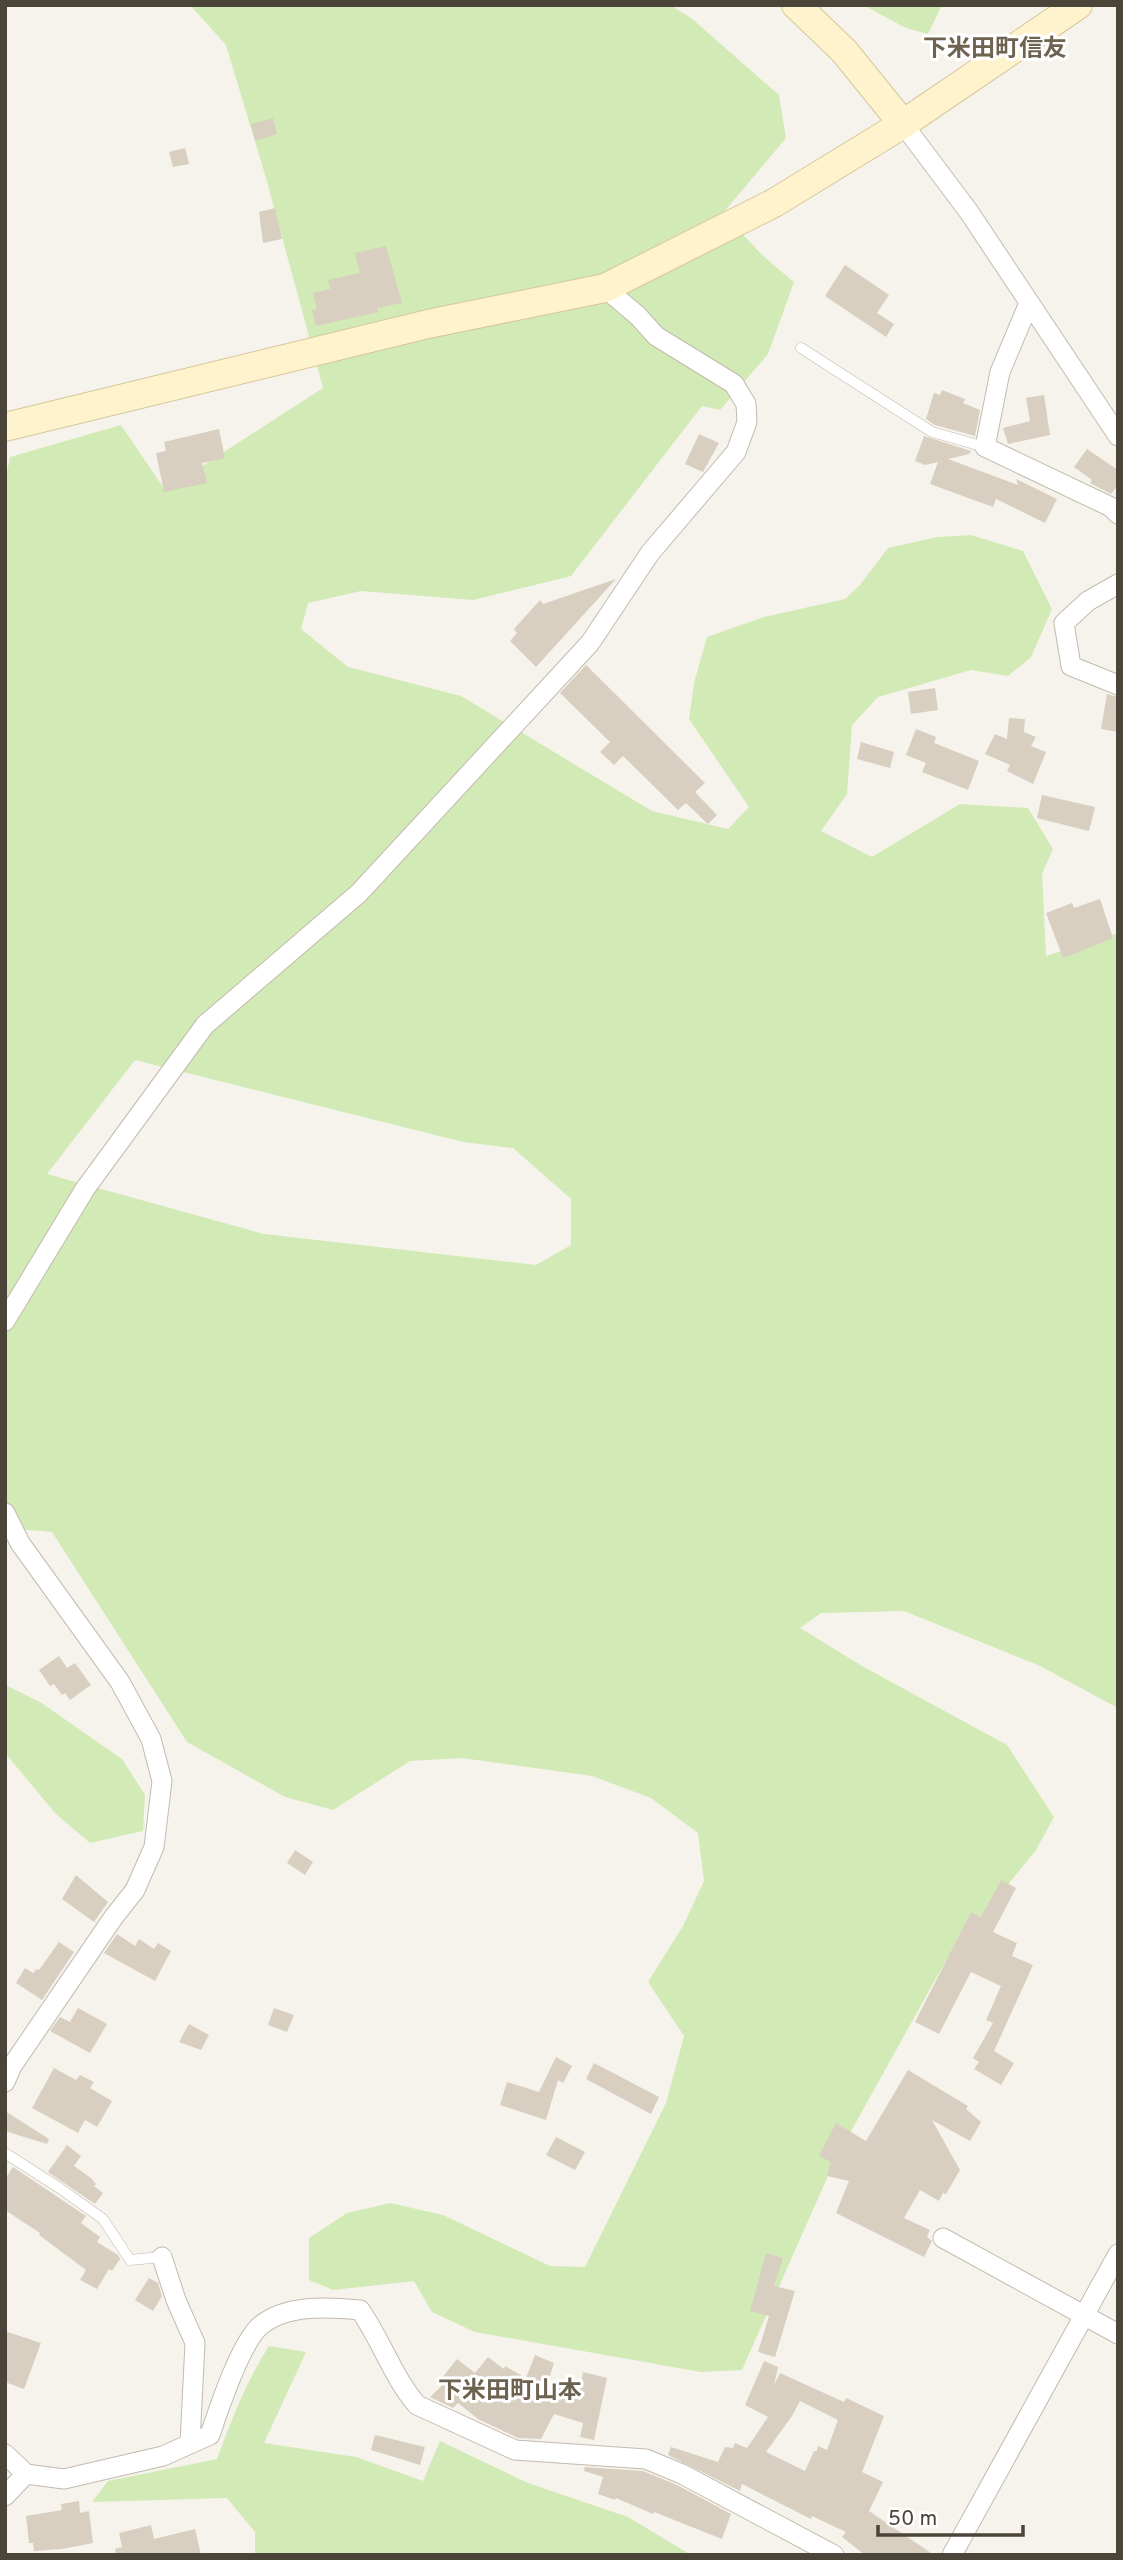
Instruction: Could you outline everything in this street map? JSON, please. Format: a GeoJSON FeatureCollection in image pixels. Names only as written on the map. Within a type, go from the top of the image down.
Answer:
{"type":"FeatureCollection","features":[{"type":"Feature","properties":{"kind":"street"},"geometry":{"type":"LineString","coordinates":[[796,5],[845,51],[969,212],[1118,436]]}},
{"type":"Feature","properties":{"kind":"street"},"geometry":{"type":"LineString","coordinates":[[5,426],[106,404],[428,324],[605,288],[774,202],[903,124],[1078,5]]}},
{"type":"Feature","properties":{"kind":"street"},"geometry":{"type":"LineString","coordinates":[[5,1321],[85,1189],[205,1025],[359,893],[590,643],[650,553],[736,452],[747,422],[746,404],[734,384],[656,336],[638,316],[605,288]]}},
{"type":"Feature","properties":{"kind":"street"},"geometry":{"type":"LineString","coordinates":[[1029,303],[1000,372],[985,447],[1111,507],[1118,514]]}},
{"type":"Feature","properties":{"kind":"street"},"geometry":{"type":"LineString","coordinates":[[1118,584],[1088,601],[1064,624],[1072,666],[1118,685]]}},
{"type":"Feature","properties":{"kind":"street"},"geometry":{"type":"LineString","coordinates":[[5,1513],[20,1543],[120,1682],[151,1739],[162,1781],[154,1847],[135,1890],[12,2066],[5,2081]]}},
{"type":"Feature","properties":{"kind":"street"},"geometry":{"type":"LineString","coordinates":[[943,2238],[1118,2334]]}},
{"type":"Feature","properties":{"kind":"street"},"geometry":{"type":"LineString","coordinates":[[952,2555],[1118,2254]]}},
{"type":"Feature","properties":{"kind":"street"},"geometry":{"type":"LineString","coordinates":[[162,2257],[176,2301],[195,2343],[190,2444]]}},
{"type":"Feature","properties":{"kind":"street"},"geometry":{"type":"LineString","coordinates":[[5,2455],[26,2474],[64,2479],[163,2456],[209,2435],[241,2355],[260,2327],[281,2316],[308,2308],[360,2310],[374,2329],[405,2392],[416,2405],[515,2449],[646,2459],[682,2474],[834,2555]]}},
{"type":"Feature","properties":{"kind":"street"},"geometry":{"type":"LineString","coordinates":[[5,2496],[26,2474]]}},
{"type":"Feature","properties":{"kind":"lane"},"geometry":{"type":"LineString","coordinates":[[801,348],[932,432],[985,447]]}},
{"type":"Feature","properties":{"kind":"lane"},"geometry":{"type":"LineString","coordinates":[[5,2153],[103,2219],[130,2260],[162,2257]]}},
{"type":"Feature","properties":{"kind":"green space"},"geometry":{"type":"Polygon","coordinates":[[[190,5],[670,5],[691,18],[779,95],[786,138],[723,213],[763,256],[794,282],[768,354],[720,410],[702,406],[571,576],[473,600],[361,591],[308,603],[301,629],[348,667],[461,696],[652,811],[728,829],[749,807],[689,719],[694,683],[707,637],[764,617],[845,599],[860,585],[888,548],[937,537],[971,535],[1023,551],[1052,609],[1031,657],[1008,676],[971,670],[878,697],[852,725],[847,794],[821,831],[872,857],[960,804],[1028,808],[1053,849],[1042,874],[1046,956],[1118,933],[1118,1708],[1040,1666],[904,1611],[821,1613],[800,1628],[862,1666],[1007,1745],[1054,1817],[1036,1850],[945,1962],[835,2160],[742,2370],[701,2372],[475,2332],[432,2312],[414,2281],[333,2290],[309,2280],[309,2238],[347,2213],[390,2203],[443,2215],[550,2266],[585,2267],[666,2103],[684,2036],[648,1982],[683,1926],[704,1881],[698,1833],[651,1798],[592,1776],[462,1758],[410,1761],[333,1810],[285,1797],[187,1742],[52,1532],[5,1528],[5,483],[10,457],[121,425],[165,490],[323,388],[266,178],[226,45],[190,5]],[[135,1060],[47,1174],[264,1234],[536,1265],[571,1245],[571,1199],[513,1148],[463,1142],[135,1060]]]}},
{"type":"Feature","properties":{"kind":"green space"},"geometry":{"type":"Polygon","coordinates":[[[863,5],[942,5],[928,34],[906,28],[863,5]]]}},
{"type":"Feature","properties":{"kind":"green space"},"geometry":{"type":"Polygon","coordinates":[[[5,1685],[40,1702],[122,1759],[145,1795],[143,1831],[90,1843],[55,1813],[5,1753],[5,1685]]]}},
{"type":"Feature","properties":{"kind":"green space"},"geometry":{"type":"Polygon","coordinates":[[[269,2346],[306,2352],[264,2443],[356,2457],[423,2481],[440,2441],[528,2483],[628,2517],[691,2555],[255,2555],[255,2532],[227,2498],[92,2502],[108,2481],[217,2459],[246,2387],[269,2346]]]}},
{"type":"Feature","properties":{"kind":"building"},"geometry":{"type":"Polygon","coordinates":[[[273,118],[277,134],[255,141],[251,124],[273,118]]]}},
{"type":"Feature","properties":{"kind":"building"},"geometry":{"type":"Polygon","coordinates":[[[185,148],[189,164],[173,167],[169,152],[185,148]]]}},
{"type":"Feature","properties":{"kind":"building"},"geometry":{"type":"Polygon","coordinates":[[[275,208],[282,239],[263,243],[259,212],[275,208]]]}},
{"type":"Feature","properties":{"kind":"building"},"geometry":{"type":"Polygon","coordinates":[[[386,246],[402,303],[377,308],[378,312],[316,326],[312,310],[317,309],[313,293],[330,289],[328,280],[360,273],[355,253],[386,246]]]}},
{"type":"Feature","properties":{"kind":"building"},"geometry":{"type":"Polygon","coordinates":[[[845,265],[889,295],[877,313],[894,324],[886,337],[825,296],[845,265]]]}},
{"type":"Feature","properties":{"kind":"building"},"geometry":{"type":"Polygon","coordinates":[[[942,390],[965,399],[963,403],[980,410],[975,436],[935,425],[926,419],[934,393],[940,395],[942,390]]]}},
{"type":"Feature","properties":{"kind":"building"},"geometry":{"type":"Polygon","coordinates":[[[1044,395],[1050,435],[1008,444],[1003,428],[1030,421],[1026,398],[1044,395]]]}},
{"type":"Feature","properties":{"kind":"building"},"geometry":{"type":"Polygon","coordinates":[[[219,429],[225,458],[202,463],[207,483],[164,492],[156,453],[166,451],[164,442],[219,429]]]}},
{"type":"Feature","properties":{"kind":"building"},"geometry":{"type":"Polygon","coordinates":[[[699,434],[719,443],[703,472],[685,464],[699,434]]]}},
{"type":"Feature","properties":{"kind":"building"},"geometry":{"type":"Polygon","coordinates":[[[924,436],[971,451],[969,454],[948,459],[1018,485],[1016,479],[1057,499],[1045,523],[996,499],[993,507],[930,484],[938,462],[925,465],[915,461],[924,436]]]}},
{"type":"Feature","properties":{"kind":"building"},"geometry":{"type":"Polygon","coordinates":[[[1087,449],[1118,470],[1118,485],[1111,494],[1090,483],[1092,480],[1074,467],[1087,449]]]}},
{"type":"Feature","properties":{"kind":"building"},"geometry":{"type":"Polygon","coordinates":[[[616,579],[536,667],[510,641],[517,633],[514,629],[540,600],[543,604],[616,579]]]}},
{"type":"Feature","properties":{"kind":"building"},"geometry":{"type":"Polygon","coordinates":[[[586,665],[705,783],[695,792],[717,815],[708,824],[686,803],[678,810],[623,756],[614,765],[600,752],[610,742],[560,693],[586,665]]]}},
{"type":"Feature","properties":{"kind":"building"},"geometry":{"type":"Polygon","coordinates":[[[935,688],[938,710],[911,714],[908,692],[935,688]]]}},
{"type":"Feature","properties":{"kind":"building"},"geometry":{"type":"Polygon","coordinates":[[[1107,694],[1118,697],[1118,732],[1101,729],[1107,694]]]}},
{"type":"Feature","properties":{"kind":"building"},"geometry":{"type":"Polygon","coordinates":[[[1009,718],[1025,719],[1024,732],[1036,737],[1031,746],[1046,752],[1033,784],[1007,771],[1010,765],[985,754],[995,734],[1007,739],[1009,718]]]}},
{"type":"Feature","properties":{"kind":"building"},"geometry":{"type":"Polygon","coordinates":[[[916,729],[936,737],[934,743],[979,761],[968,790],[922,772],[926,763],[906,755],[916,729]]]}},
{"type":"Feature","properties":{"kind":"building"},"geometry":{"type":"Polygon","coordinates":[[[861,742],[894,752],[890,768],[857,759],[861,742]]]}},
{"type":"Feature","properties":{"kind":"building"},"geometry":{"type":"Polygon","coordinates":[[[1042,795],[1095,807],[1089,831],[1037,818],[1042,795]]]}},
{"type":"Feature","properties":{"kind":"building"},"geometry":{"type":"Polygon","coordinates":[[[1100,899],[1113,938],[1063,958],[1046,913],[1072,903],[1074,908],[1100,899]]]}},
{"type":"Feature","properties":{"kind":"building"},"geometry":{"type":"Polygon","coordinates":[[[59,1656],[67,1668],[75,1663],[91,1685],[70,1700],[65,1693],[62,1695],[54,1684],[50,1686],[39,1670],[59,1656]]]}},
{"type":"Feature","properties":{"kind":"building"},"geometry":{"type":"Polygon","coordinates":[[[295,1850],[313,1862],[305,1875],[287,1863],[295,1850]]]}},
{"type":"Feature","properties":{"kind":"building"},"geometry":{"type":"Polygon","coordinates":[[[76,1875],[108,1902],[94,1922],[62,1899],[76,1875]]]}},
{"type":"Feature","properties":{"kind":"building"},"geometry":{"type":"Polygon","coordinates":[[[1001,1880],[1016,1888],[993,1932],[1017,1943],[1012,1956],[1033,1965],[994,2051],[1014,2063],[1001,2085],[974,2069],[979,2062],[973,2058],[993,2023],[986,2020],[1001,1986],[971,1972],[939,2034],[915,2022],[971,1912],[981,1917],[1001,1880]]]}},
{"type":"Feature","properties":{"kind":"building"},"geometry":{"type":"Polygon","coordinates":[[[117,1934],[135,1946],[139,1939],[154,1949],[158,1943],[171,1951],[155,1981],[104,1953],[117,1934]]]}},
{"type":"Feature","properties":{"kind":"building"},"geometry":{"type":"Polygon","coordinates":[[[59,1942],[74,1952],[42,2000],[16,1983],[25,1968],[33,1973],[39,1970],[59,1942]]]}},
{"type":"Feature","properties":{"kind":"building"},"geometry":{"type":"Polygon","coordinates":[[[78,2008],[107,2024],[90,2053],[50,2031],[60,2017],[70,2022],[78,2008]]]}},
{"type":"Feature","properties":{"kind":"building"},"geometry":{"type":"Polygon","coordinates":[[[274,2008],[294,2015],[287,2032],[268,2025],[274,2008]]]}},
{"type":"Feature","properties":{"kind":"building"},"geometry":{"type":"Polygon","coordinates":[[[189,2024],[209,2035],[201,2050],[179,2042],[189,2024]]]}},
{"type":"Feature","properties":{"kind":"building"},"geometry":{"type":"Polygon","coordinates":[[[556,2057],[572,2066],[563,2083],[558,2080],[546,2120],[500,2105],[507,2082],[539,2092],[556,2057]]]}},
{"type":"Feature","properties":{"kind":"building"},"geometry":{"type":"Polygon","coordinates":[[[594,2063],[659,2097],[651,2114],[586,2079],[594,2063]]]}},
{"type":"Feature","properties":{"kind":"building"},"geometry":{"type":"Polygon","coordinates":[[[54,2068],[76,2080],[80,2075],[94,2082],[90,2088],[112,2101],[97,2127],[85,2120],[78,2133],[32,2108],[54,2068]]]}},
{"type":"Feature","properties":{"kind":"building"},"geometry":{"type":"Polygon","coordinates":[[[908,2070],[968,2106],[966,2109],[981,2122],[970,2141],[932,2120],[960,2170],[939,2201],[920,2190],[904,2218],[930,2230],[927,2237],[932,2241],[924,2257],[836,2213],[849,2181],[827,2176],[831,2162],[819,2156],[836,2123],[866,2141],[908,2070]]]}},
{"type":"Feature","properties":{"kind":"building"},"geometry":{"type":"Polygon","coordinates":[[[5,2111],[49,2139],[47,2144],[5,2131],[5,2111]]]}},
{"type":"Feature","properties":{"kind":"building"},"geometry":{"type":"Polygon","coordinates":[[[556,2137],[585,2152],[575,2170],[546,2155],[556,2137]]]}},
{"type":"Feature","properties":{"kind":"building"},"geometry":{"type":"Polygon","coordinates":[[[67,2145],[81,2156],[74,2166],[91,2178],[96,2184],[94,2186],[103,2193],[95,2204],[48,2172],[67,2145]]]}},
{"type":"Feature","properties":{"kind":"building"},"geometry":{"type":"Polygon","coordinates":[[[13,2167],[86,2216],[81,2223],[100,2237],[97,2242],[118,2255],[120,2259],[112,2271],[109,2269],[97,2289],[80,2280],[86,2270],[39,2235],[40,2233],[5,2210],[5,2179],[13,2167]]]}},
{"type":"Feature","properties":{"kind":"building"},"geometry":{"type":"Polygon","coordinates":[[[766,2253],[783,2258],[774,2286],[795,2291],[775,2357],[758,2352],[769,2316],[750,2311],[766,2253]]]}},
{"type":"Feature","properties":{"kind":"building"},"geometry":{"type":"Polygon","coordinates":[[[149,2278],[158,2283],[162,2296],[153,2311],[135,2300],[149,2278]]]}},
{"type":"Feature","properties":{"kind":"building"},"geometry":{"type":"Polygon","coordinates":[[[5,2331],[41,2343],[24,2389],[5,2382],[5,2331]]]}},
{"type":"Feature","properties":{"kind":"building"},"geometry":{"type":"Polygon","coordinates":[[[535,2355],[554,2363],[548,2382],[579,2393],[583,2372],[607,2378],[594,2440],[580,2437],[583,2423],[554,2414],[541,2439],[518,2438],[478,2419],[458,2403],[453,2408],[430,2397],[445,2383],[441,2379],[457,2359],[475,2373],[488,2357],[504,2369],[505,2366],[526,2378],[535,2355]]]}},
{"type":"Feature","properties":{"kind":"building"},"geometry":{"type":"Polygon","coordinates":[[[764,2361],[778,2367],[774,2385],[780,2373],[844,2402],[846,2398],[884,2416],[862,2472],[883,2482],[869,2511],[934,2555],[865,2555],[842,2537],[846,2532],[812,2516],[811,2519],[742,2484],[740,2491],[668,2455],[671,2447],[718,2462],[725,2447],[733,2448],[735,2443],[747,2448],[768,2417],[745,2405],[764,2361]],[[800,2401],[766,2452],[805,2471],[818,2446],[827,2450],[838,2420],[800,2401]]]}},
{"type":"Feature","properties":{"kind":"building"},"geometry":{"type":"Polygon","coordinates":[[[375,2435],[425,2447],[420,2465],[371,2450],[375,2435]]]}},
{"type":"Feature","properties":{"kind":"building"},"geometry":{"type":"Polygon","coordinates":[[[585,2467],[643,2471],[677,2485],[731,2514],[722,2539],[616,2498],[615,2500],[598,2494],[603,2477],[584,2471],[585,2467]]]}},
{"type":"Feature","properties":{"kind":"building"},"geometry":{"type":"Polygon","coordinates":[[[79,2501],[80,2513],[89,2511],[93,2543],[34,2551],[33,2543],[29,2543],[26,2516],[62,2510],[61,2504],[79,2501]]]}},
{"type":"Feature","properties":{"kind":"building"},"geometry":{"type":"Polygon","coordinates":[[[151,2525],[154,2539],[195,2529],[201,2555],[116,2555],[115,2549],[122,2547],[119,2533],[151,2525]]]}},
{"type":"Feature","properties":{"kind":"district","name":"下米田町信友"},"geometry":{"type":"Point","coordinates":[995,50]}},
{"type":"Feature","properties":{"kind":"district","name":"下米田町山本"},"geometry":{"type":"Point","coordinates":[510,2392]}}]}
